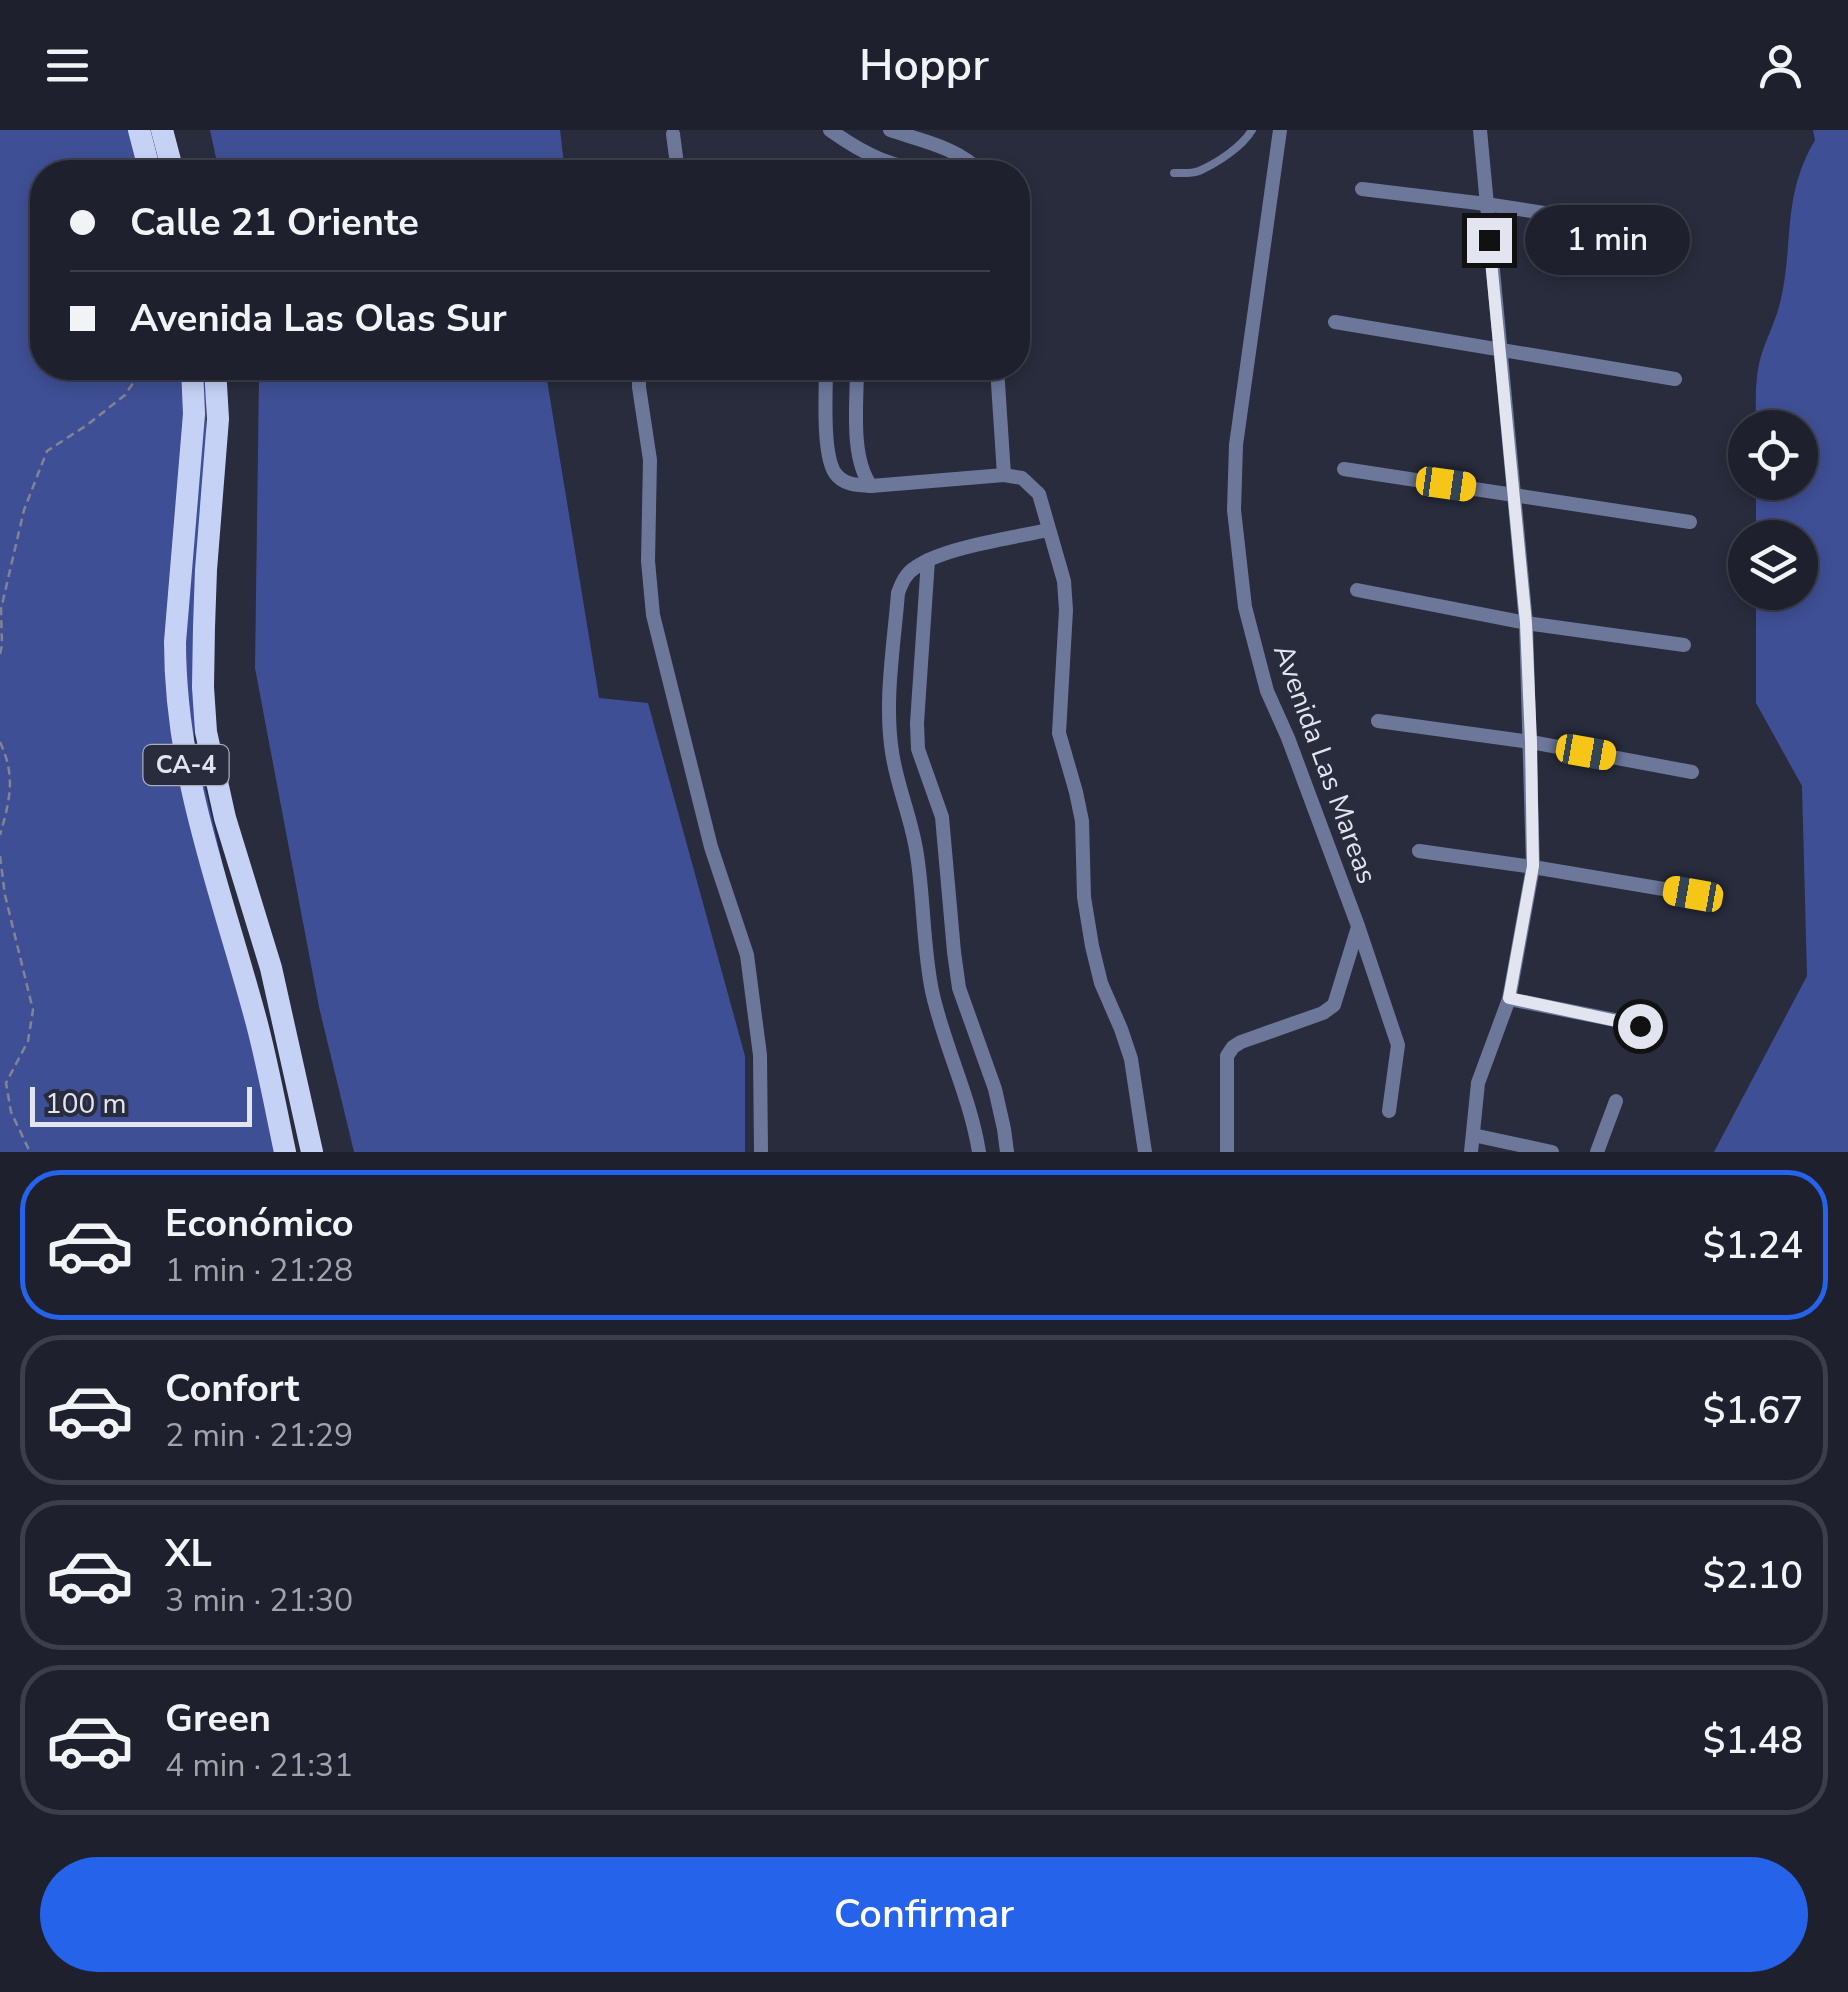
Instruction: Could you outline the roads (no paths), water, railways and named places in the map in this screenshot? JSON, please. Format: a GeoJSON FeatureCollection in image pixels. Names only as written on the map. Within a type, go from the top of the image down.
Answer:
{"type":"FeatureCollection","features":[{"type":"Feature","properties":{"kind":"highway"},"geometry":{"type":"LineString","coordinates":[[140,130],[147,160]]}},
{"type":"Feature","properties":{"kind":"highway"},"geometry":{"type":"LineString","coordinates":[[162,130],[171,160]]}},
{"type":"Feature","properties":{"kind":"highway","name":"CA-4"},"geometry":{"type":"LineString","coordinates":[[193,380],[194,414],[175,642],[180,732],[197,819],[257,1026],[285,1152]]}},
{"type":"Feature","properties":{"kind":"highway","name":"CA-4"},"geometry":{"type":"LineString","coordinates":[[216,380],[218,419],[206,570],[206,732],[225,818],[271,968],[312,1152]]}},
{"type":"Feature","properties":{"kind":"street"},"geometry":{"type":"LineString","coordinates":[[830,130],[878,160]]}},
{"type":"Feature","properties":{"kind":"street"},"geometry":{"type":"LineString","coordinates":[[890,130],[966,160]]}},
{"type":"Feature","properties":{"kind":"street","name":"Avenida Las Mareas"},"geometry":{"type":"LineString","coordinates":[[1280,130],[1236,444],[1234,510],[1245,607],[1267,690],[1358,926],[1398,1045],[1389,1111]]}},
{"type":"Feature","properties":{"kind":"street"},"geometry":{"type":"LineString","coordinates":[[1472,1152],[1478,1083],[1509,998],[1533,866],[1526,623],[1480,130]]}},
{"type":"Feature","properties":{"kind":"street"},"geometry":{"type":"LineString","coordinates":[[673,134],[676,160]]}},
{"type":"Feature","properties":{"kind":"street"},"geometry":{"type":"LineString","coordinates":[[1362,189],[1654,230]]}},
{"type":"Feature","properties":{"kind":"street"},"geometry":{"type":"LineString","coordinates":[[1335,322],[1675,378]]}},
{"type":"Feature","properties":{"kind":"street"},"geometry":{"type":"LineString","coordinates":[[638,380],[650,460],[648,560],[653,615],[711,847],[747,955],[760,1056],[761,1152]]}},
{"type":"Feature","properties":{"kind":"street"},"geometry":{"type":"LineString","coordinates":[[826,380],[830,463],[836,476],[852,485],[1004,475],[1022,478],[1039,494],[1064,581],[1066,610],[1058,733],[1082,820],[1084,897],[1101,983],[1131,1059],[1145,1152]]}},
{"type":"Feature","properties":{"kind":"street"},"geometry":{"type":"LineString","coordinates":[[856,380],[858,452],[863,474],[872,486]]}},
{"type":"Feature","properties":{"kind":"street"},"geometry":{"type":"LineString","coordinates":[[998,380],[1004,475]]}},
{"type":"Feature","properties":{"kind":"street"},"geometry":{"type":"LineString","coordinates":[[1344,469],[1690,522]]}},
{"type":"Feature","properties":{"kind":"street"},"geometry":{"type":"LineString","coordinates":[[979,1152],[968,1100],[932,992],[917,856],[896,773],[890,730],[898,593],[913,568],[942,554],[1048,530]]}},
{"type":"Feature","properties":{"kind":"street"},"geometry":{"type":"LineString","coordinates":[[928,560],[918,749],[942,817],[959,988],[995,1089],[1006,1152]]}},
{"type":"Feature","properties":{"kind":"street"},"geometry":{"type":"LineString","coordinates":[[1357,590],[1526,623],[1684,645]]}},
{"type":"Feature","properties":{"kind":"street"},"geometry":{"type":"LineString","coordinates":[[1378,722],[1531,742],[1692,772]]}},
{"type":"Feature","properties":{"kind":"street"},"geometry":{"type":"LineString","coordinates":[[1420,851],[1693,894]]}},
{"type":"Feature","properties":{"kind":"street"},"geometry":{"type":"LineString","coordinates":[[1227,1152],[1227,1056],[1240,1042],[1334,1006],[1358,926]]}},
{"type":"Feature","properties":{"kind":"street"},"geometry":{"type":"LineString","coordinates":[[932,992],[959,988]]}},
{"type":"Feature","properties":{"kind":"street"},"geometry":{"type":"LineString","coordinates":[[1509,998],[1640,1026]]}},
{"type":"Feature","properties":{"kind":"street"},"geometry":{"type":"LineString","coordinates":[[1597,1152],[1616,1101]]}},
{"type":"Feature","properties":{"kind":"street"},"geometry":{"type":"LineString","coordinates":[[1473,1135],[1552,1152]]}},
{"type":"Feature","properties":{"kind":"lane"},"geometry":{"type":"LineString","coordinates":[[1174,174],[1196,172],[1237,147],[1252,130]]}}]}
